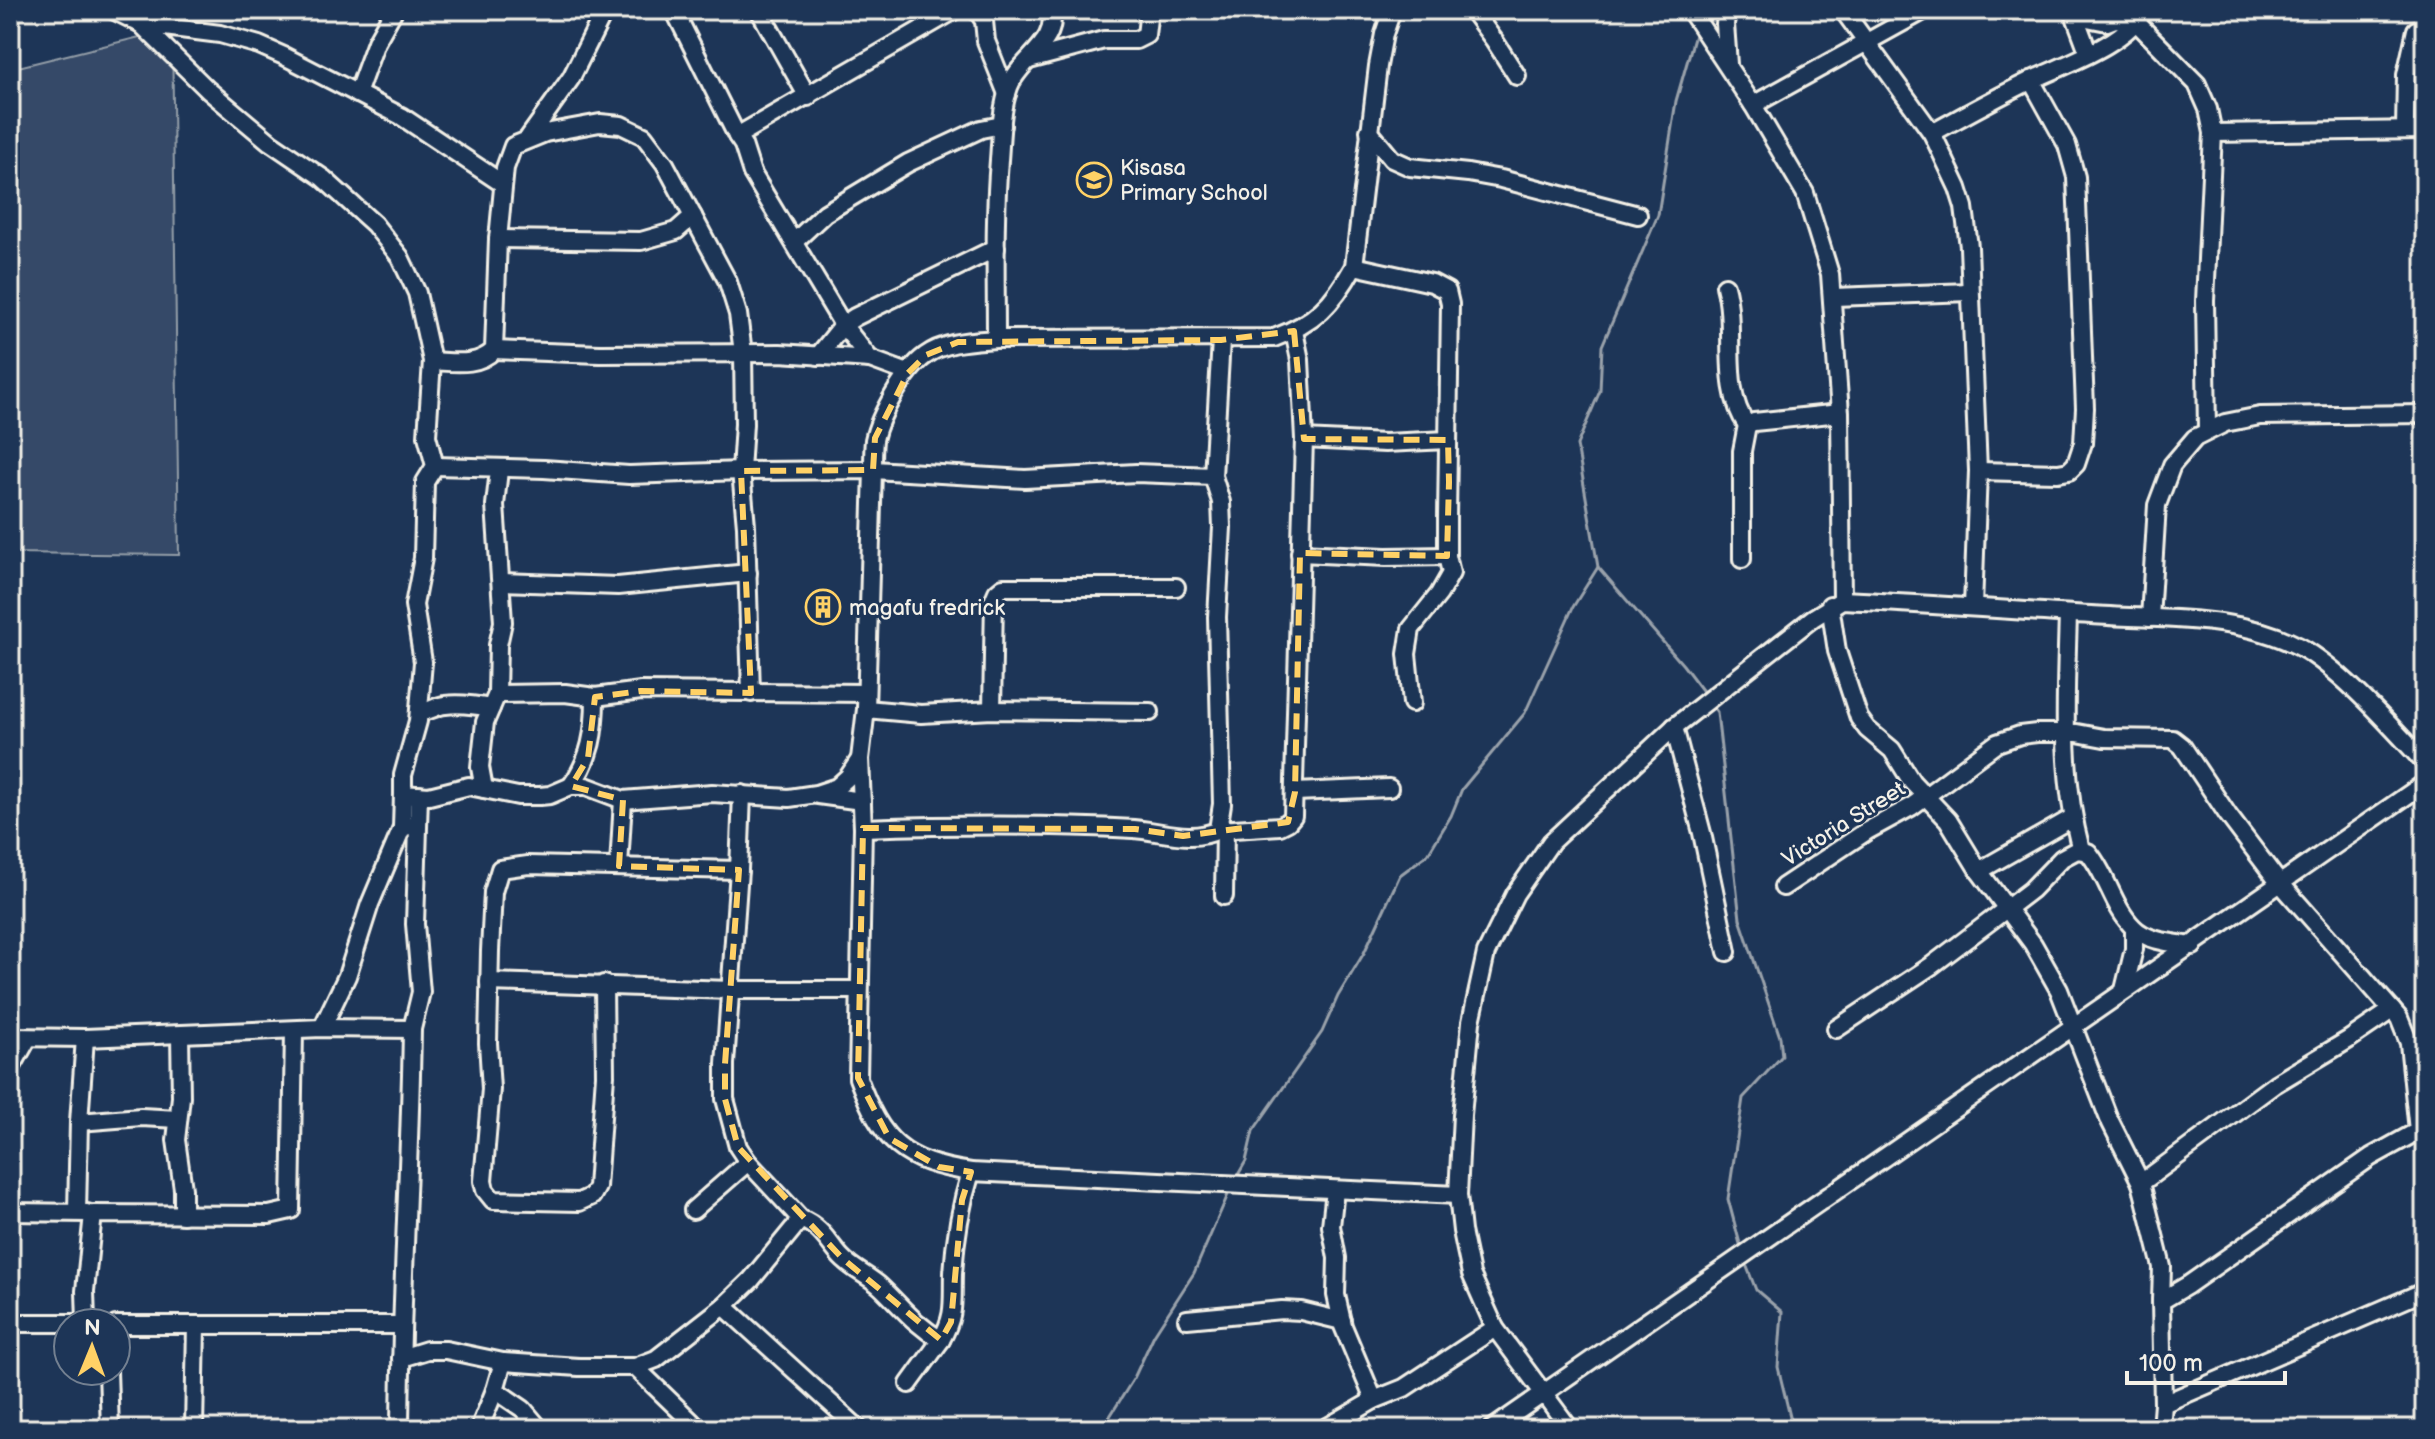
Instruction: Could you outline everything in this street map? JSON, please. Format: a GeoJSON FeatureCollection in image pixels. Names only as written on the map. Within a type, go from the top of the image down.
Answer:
{"type":"FeatureCollection","features":[{"type":"Feature","properties":{"kind":"street"},"geometry":{"type":"LineString","coordinates":[[113,10],[141,24],[208,90],[270,142],[323,178],[374,224],[400,257],[417,293],[432,361],[427,436],[435,466],[425,482],[423,558],[414,605],[423,662],[419,712],[403,775],[411,795],[415,924],[421,992],[412,1029],[400,1429]]}},
{"type":"Feature","properties":{"kind":"street"},"geometry":{"type":"LineString","coordinates":[[357,94],[376,42],[394,10]]}},
{"type":"Feature","properties":{"kind":"street"},"geometry":{"type":"LineString","coordinates":[[529,137],[571,78],[605,10]]}},
{"type":"Feature","properties":{"kind":"street"},"geometry":{"type":"LineString","coordinates":[[674,10],[743,145],[752,173],[843,325],[870,359]]}},
{"type":"Feature","properties":{"kind":"street"},"geometry":{"type":"LineString","coordinates":[[759,10],[808,97]]}},
{"type":"Feature","properties":{"kind":"street"},"geometry":{"type":"LineString","coordinates":[[737,136],[955,10]]}},
{"type":"Feature","properties":{"kind":"street"},"geometry":{"type":"LineString","coordinates":[[977,10],[984,21],[986,41],[1007,94]]}},
{"type":"Feature","properties":{"kind":"street"},"geometry":{"type":"LineString","coordinates":[[996,339],[995,210],[1007,94],[1010,83],[1025,61],[1052,31],[1054,21],[1050,10]]}},
{"type":"Feature","properties":{"kind":"street"},"geometry":{"type":"LineString","coordinates":[[1025,61],[1104,40],[1136,40],[1146,35],[1149,10],[1159,22]]}},
{"type":"Feature","properties":{"kind":"street"},"geometry":{"type":"LineString","coordinates":[[1392,10],[1384,34],[1369,131],[1354,266],[1338,295],[1294,331],[1274,338],[1221,340],[996,339],[958,342],[926,355],[908,373],[894,395],[875,438],[873,470],[866,701],[860,759],[863,828],[858,1078],[872,1115],[889,1138],[912,1156],[939,1167],[971,1172],[1458,1195]]}},
{"type":"Feature","properties":{"kind":"street"},"geometry":{"type":"LineString","coordinates":[[1472,10],[1517,76]]}},
{"type":"Feature","properties":{"kind":"street"},"geometry":{"type":"LineString","coordinates":[[1727,10],[1728,66]]}},
{"type":"Feature","properties":{"kind":"street"},"geometry":{"type":"LineString","coordinates":[[1843,10],[1932,133],[1964,207],[1978,471],[1973,607]]}},
{"type":"Feature","properties":{"kind":"street"},"geometry":{"type":"LineString","coordinates":[[1753,105],[1925,10]]}},
{"type":"Feature","properties":{"kind":"street"},"geometry":{"type":"LineString","coordinates":[[1691,12],[1753,105],[1805,193],[1822,243],[1834,297],[1840,413],[1837,651],[1859,718],[1892,750],[1912,782],[1948,820],[1979,871],[2045,963],[2074,1024],[2109,1119],[2141,1183],[2162,1267],[2161,1429]]}},
{"type":"Feature","properties":{"kind":"street"},"geometry":{"type":"LineString","coordinates":[[2075,13],[2107,22],[2140,16]]}},
{"type":"Feature","properties":{"kind":"street"},"geometry":{"type":"LineString","coordinates":[[2075,13],[2089,54]]}},
{"type":"Feature","properties":{"kind":"street"},"geometry":{"type":"LineString","coordinates":[[1932,133],[2031,80],[2089,54],[2140,16]]}},
{"type":"Feature","properties":{"kind":"street"},"geometry":{"type":"LineString","coordinates":[[2140,16],[2200,88],[2213,133],[2205,301],[2207,430]]}},
{"type":"Feature","properties":{"kind":"street"},"geometry":{"type":"LineString","coordinates":[[141,24],[197,30],[240,39],[284,56],[408,120],[503,184]]}},
{"type":"Feature","properties":{"kind":"street"},"geometry":{"type":"LineString","coordinates":[[2405,130],[2406,75],[2416,30]]}},
{"type":"Feature","properties":{"kind":"street"},"geometry":{"type":"LineString","coordinates":[[1978,471],[2063,473],[2076,464],[2083,443],[2084,357],[2076,177],[2063,136],[2031,80]]}},
{"type":"Feature","properties":{"kind":"street"},"geometry":{"type":"LineString","coordinates":[[494,350],[498,239],[510,150],[529,137],[600,123],[631,129],[644,136],[693,216],[728,282],[738,314],[743,353],[741,471],[748,573],[751,693]]}},
{"type":"Feature","properties":{"kind":"street"},"geometry":{"type":"LineString","coordinates":[[794,242],[825,213],[908,163],[981,129],[1002,125]]}},
{"type":"Feature","properties":{"kind":"street"},"geometry":{"type":"LineString","coordinates":[[2213,133],[2425,130]]}},
{"type":"Feature","properties":{"kind":"street"},"geometry":{"type":"LineString","coordinates":[[1369,131],[1392,159],[1410,167],[1501,179],[1638,215]]}},
{"type":"Feature","properties":{"kind":"street"},"geometry":{"type":"LineString","coordinates":[[498,239],[641,241],[676,231],[693,216]]}},
{"type":"Feature","properties":{"kind":"street"},"geometry":{"type":"LineString","coordinates":[[818,356],[843,325],[996,248]]}},
{"type":"Feature","properties":{"kind":"street"},"geometry":{"type":"LineString","coordinates":[[1354,266],[1432,283],[1447,291],[1450,304],[1447,556],[1451,573],[1411,629],[1407,654],[1412,703]]}},
{"type":"Feature","properties":{"kind":"street"},"geometry":{"type":"LineString","coordinates":[[1725,286],[1729,306],[1733,392],[1737,409],[1747,425]]}},
{"type":"Feature","properties":{"kind":"street"},"geometry":{"type":"LineString","coordinates":[[1834,297],[1970,292]]}},
{"type":"Feature","properties":{"kind":"street"},"geometry":{"type":"LineString","coordinates":[[863,828],[941,825],[1135,829],[1183,836],[1210,834],[1222,829],[1280,826],[1288,822],[1293,816],[1295,792],[1295,688],[1304,439],[1300,360],[1294,331]]}},
{"type":"Feature","properties":{"kind":"street"},"geometry":{"type":"LineString","coordinates":[[1221,340],[1213,476],[1221,502],[1222,527],[1217,617],[1224,896]]}},
{"type":"Feature","properties":{"kind":"street"},"geometry":{"type":"LineString","coordinates":[[432,361],[477,361],[494,350],[600,354],[743,353],[870,359],[908,373]]}},
{"type":"Feature","properties":{"kind":"street"},"geometry":{"type":"LineString","coordinates":[[1742,559],[1742,440],[1747,425],[1840,413]]}},
{"type":"Feature","properties":{"kind":"street"},"geometry":{"type":"LineString","coordinates":[[2150,618],[2157,505],[2172,465],[2195,438],[2233,420],[2260,416],[2425,414]]}},
{"type":"Feature","properties":{"kind":"street"},"geometry":{"type":"LineString","coordinates":[[1304,439],[1385,443],[1448,440]]}},
{"type":"Feature","properties":{"kind":"street"},"geometry":{"type":"LineString","coordinates":[[435,466],[629,475],[873,470],[1025,479],[1136,473],[1213,476]]}},
{"type":"Feature","properties":{"kind":"street"},"geometry":{"type":"LineString","coordinates":[[484,789],[480,767],[485,722],[494,701],[503,622],[495,505],[499,470]]}},
{"type":"Feature","properties":{"kind":"street"},"geometry":{"type":"LineString","coordinates":[[1300,553],[1447,556]]}},
{"type":"Feature","properties":{"kind":"street"},"geometry":{"type":"LineString","coordinates":[[501,582],[618,586],[748,573]]}},
{"type":"Feature","properties":{"kind":"street"},"geometry":{"type":"LineString","coordinates":[[992,710],[994,599],[1003,587],[1176,587]]}},
{"type":"Feature","properties":{"kind":"street"},"geometry":{"type":"LineString","coordinates":[[1570,1429],[1495,1328],[1471,1274],[1458,1195],[1471,1022],[1486,953],[1515,894],[1551,842],[1674,727],[1731,682],[1836,603],[1973,607],[2221,623],[2255,630],[2301,647],[2335,673],[2425,763]]}},
{"type":"Feature","properties":{"kind":"street"},"geometry":{"type":"LineString","coordinates":[[2068,614],[2067,778],[2072,818],[2081,850]]}},
{"type":"Feature","properties":{"kind":"street"},"geometry":{"type":"LineString","coordinates":[[419,712],[428,712],[442,705],[565,693],[595,697],[641,691],[751,693],[866,701],[921,714],[992,710],[1150,712]]}},
{"type":"Feature","properties":{"kind":"street"},"geometry":{"type":"LineString","coordinates":[[571,786],[588,758],[595,730],[595,697]]}},
{"type":"Feature","properties":{"kind":"street"},"geometry":{"type":"LineString","coordinates":[[1674,727],[1702,833],[1727,952]]}},
{"type":"Feature","properties":{"kind":"street","name":"Victoria Street"},"geometry":{"type":"LineString","coordinates":[[1783,887],[1925,796],[1997,743],[2020,735],[2066,733],[2104,738],[2173,739],[2182,746],[2228,815],[2281,882],[2402,1023],[2409,1043],[2422,1131]]}},
{"type":"Feature","properties":{"kind":"street"},"geometry":{"type":"LineString","coordinates":[[411,795],[429,796],[461,786],[518,796],[540,796],[571,786],[586,786],[623,800],[712,793],[789,798],[837,787],[860,759]]}},
{"type":"Feature","properties":{"kind":"street"},"geometry":{"type":"LineString","coordinates":[[1492,1429],[2425,783]]}},
{"type":"Feature","properties":{"kind":"street"},"geometry":{"type":"LineString","coordinates":[[1295,792],[1389,788]]}},
{"type":"Feature","properties":{"kind":"street"},"geometry":{"type":"LineString","coordinates":[[742,794],[725,1064],[725,1099],[738,1147],[801,1219],[811,1223],[827,1238],[842,1258],[879,1285],[916,1325],[941,1340]]}},
{"type":"Feature","properties":{"kind":"street"},"geometry":{"type":"LineString","coordinates":[[816,794],[862,801]]}},
{"type":"Feature","properties":{"kind":"street"},"geometry":{"type":"LineString","coordinates":[[619,866],[623,800]]}},
{"type":"Feature","properties":{"kind":"street"},"geometry":{"type":"LineString","coordinates":[[1979,871],[2072,818]]}},
{"type":"Feature","properties":{"kind":"street"},"geometry":{"type":"LineString","coordinates":[[322,1028],[347,976],[370,904],[410,824]]}},
{"type":"Feature","properties":{"kind":"street"},"geometry":{"type":"LineString","coordinates":[[1836,1029],[1931,966],[2031,890],[2062,858],[2081,850],[2088,852],[2096,861],[2134,929],[2134,949],[2124,990]]}},
{"type":"Feature","properties":{"kind":"street"},"geometry":{"type":"LineString","coordinates":[[604,984],[605,1075],[597,1187],[592,1196],[579,1202],[493,1200],[485,1190],[491,1089],[489,982],[493,892],[500,869],[528,865],[739,870]]}},
{"type":"Feature","properties":{"kind":"street"},"geometry":{"type":"LineString","coordinates":[[2134,929],[2154,938],[2193,946]]}},
{"type":"Feature","properties":{"kind":"street"},"geometry":{"type":"LineString","coordinates":[[489,982],[731,990],[858,990]]}},
{"type":"Feature","properties":{"kind":"street"},"geometry":{"type":"LineString","coordinates":[[2141,1183],[2275,1084],[2392,1010]]}},
{"type":"Feature","properties":{"kind":"street"},"geometry":{"type":"LineString","coordinates":[[10,1037],[85,1038],[322,1028],[412,1029]]}},
{"type":"Feature","properties":{"kind":"street"},"geometry":{"type":"LineString","coordinates":[[10,1212],[269,1215],[291,1210],[294,1031]]}},
{"type":"Feature","properties":{"kind":"street"},"geometry":{"type":"LineString","coordinates":[[180,1035],[176,1140],[183,1189],[183,1215]]}},
{"type":"Feature","properties":{"kind":"street"},"geometry":{"type":"LineString","coordinates":[[10,1070],[28,1038]]}},
{"type":"Feature","properties":{"kind":"street"},"geometry":{"type":"LineString","coordinates":[[85,1038],[79,1122],[85,1213],[86,1307]]}},
{"type":"Feature","properties":{"kind":"street"},"geometry":{"type":"LineString","coordinates":[[79,1122],[141,1117],[178,1119]]}},
{"type":"Feature","properties":{"kind":"street"},"geometry":{"type":"LineString","coordinates":[[2161,1301],[2371,1157],[2422,1131]]}},
{"type":"Feature","properties":{"kind":"street"},"geometry":{"type":"LineString","coordinates":[[693,1210],[748,1162]]}},
{"type":"Feature","properties":{"kind":"street"},"geometry":{"type":"LineString","coordinates":[[909,1384],[951,1322],[955,1301],[953,1273],[962,1200],[971,1172]]}},
{"type":"Feature","properties":{"kind":"street"},"geometry":{"type":"LineString","coordinates":[[1335,1190],[1332,1241],[1337,1258],[1336,1295],[1342,1321],[1366,1387],[1374,1400]]}},
{"type":"Feature","properties":{"kind":"street"},"geometry":{"type":"LineString","coordinates":[[401,1358],[427,1350],[446,1350],[503,1362],[635,1367],[656,1359],[724,1306],[751,1280],[801,1219]]}},
{"type":"Feature","properties":{"kind":"street"},"geometry":{"type":"LineString","coordinates":[[2163,1404],[2425,1291]]}},
{"type":"Feature","properties":{"kind":"street"},"geometry":{"type":"LineString","coordinates":[[724,1306],[859,1429]]}},
{"type":"Feature","properties":{"kind":"street"},"geometry":{"type":"LineString","coordinates":[[1187,1319],[1282,1310],[1301,1311],[1342,1321]]}},
{"type":"Feature","properties":{"kind":"street"},"geometry":{"type":"LineString","coordinates":[[10,1323],[52,1322]]}},
{"type":"Feature","properties":{"kind":"street"},"geometry":{"type":"LineString","coordinates":[[132,1325],[401,1325]]}},
{"type":"Feature","properties":{"kind":"street"},"geometry":{"type":"LineString","coordinates":[[194,1429],[196,1325]]}},
{"type":"Feature","properties":{"kind":"street"},"geometry":{"type":"LineString","coordinates":[[1324,1429],[1374,1400],[1404,1388],[1495,1328]]}},
{"type":"Feature","properties":{"kind":"street"},"geometry":{"type":"LineString","coordinates":[[479,1429],[503,1362]]}},
{"type":"Feature","properties":{"kind":"street"},"geometry":{"type":"LineString","coordinates":[[635,1367],[699,1429]]}},
{"type":"Feature","properties":{"kind":"street"},"geometry":{"type":"LineString","coordinates":[[109,1387],[110,1429]]}},
{"type":"Feature","properties":{"kind":"street"},"geometry":{"type":"LineString","coordinates":[[495,1390],[523,1409],[540,1429]]}},
{"type":"Feature","properties":{"kind":"highlighted area"},"geometry":{"type":"Polygon","coordinates":[[[1294,331],[1304,439],[1448,440],[1449,482],[1447,556],[1300,553],[1295,792],[1288,822],[1183,836],[1135,829],[863,828],[858,1078],[889,1138],[939,1167],[971,1172],[962,1200],[951,1322],[941,1340],[842,1258],[738,1147],[725,1099],[725,1064],[739,870],[619,866],[623,800],[571,786],[588,758],[595,697],[641,691],[751,693],[741,471],[873,470],[875,438],[908,373],[926,355],[958,342],[1221,340],[1294,331]]]}},
{"type":"Feature","properties":{"kind":"shaded area"},"geometry":{"type":"Polygon","coordinates":[[[172,29],[179,555],[10,553],[10,69],[172,29]]]}},
{"type":"Feature","properties":{"kind":"waterway"},"geometry":{"type":"LineString","coordinates":[[1696,31],[1676,101],[1658,215],[1602,346],[1600,391],[1577,445],[1598,567],[1705,694]]}},
{"type":"Feature","properties":{"kind":"waterway"},"geometry":{"type":"LineString","coordinates":[[1235,1180],[1246,1161],[1253,1131],[1322,1032],[1338,996],[1364,953],[1400,875],[1428,854],[1451,816],[1462,789],[1525,713],[1573,607],[1598,567]]}},
{"type":"Feature","properties":{"kind":"waterway"},"geometry":{"type":"LineString","coordinates":[[1711,704],[1717,712],[1740,919],[1780,1037],[1782,1056],[1743,1098],[1728,1199],[1740,1244]]}},
{"type":"Feature","properties":{"kind":"waterway"},"geometry":{"type":"LineString","coordinates":[[1102,1429],[1134,1378],[1154,1335],[1194,1273],[1230,1190]]}},
{"type":"Feature","properties":{"kind":"waterway"},"geometry":{"type":"LineString","coordinates":[[1747,1267],[1756,1290],[1782,1312],[1778,1367],[1793,1429]]}},
{"type":"Feature","properties":{"kind":"place","name":"Kisasa Primary School"},"geometry":{"type":"Point","coordinates":[1094,180]}},
{"type":"Feature","properties":{"kind":"place","name":"magafu fredrick"},"geometry":{"type":"Point","coordinates":[823,607]}}]}
